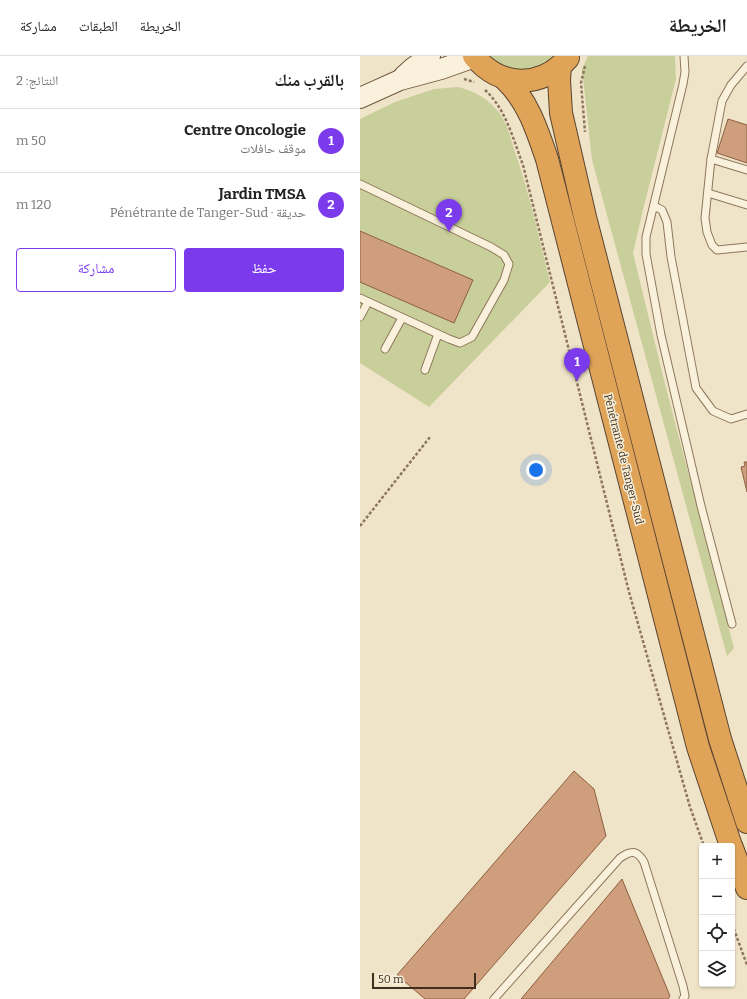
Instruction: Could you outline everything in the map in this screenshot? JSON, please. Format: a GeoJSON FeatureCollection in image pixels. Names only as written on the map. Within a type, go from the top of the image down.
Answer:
{"type":"FeatureCollection","features":[{"type":"Feature","properties":{"kind":"highway"},"geometry":{"type":"LineString","coordinates":[[475,57],[491,71],[505,79],[524,82],[544,78],[565,62]]}},
{"type":"Feature","properties":{"kind":"highway","name":"Pénétrante de Tanger-Sud"},"geometry":{"type":"LineString","coordinates":[[565,62],[559,80],[561,113],[585,217],[720,739],[747,822]]}},
{"type":"Feature","properties":{"kind":"highway","name":"Pénétrante de Tanger-Sud"},"geometry":{"type":"LineString","coordinates":[[505,79],[514,88],[531,116],[547,159],[698,747],[731,843]]}},
{"type":"Feature","properties":{"kind":"highway","name":"Pénétrante de Tanger-Sud"},"geometry":{"type":"LineString","coordinates":[[735,855],[747,888]]}},
{"type":"Feature","properties":{"kind":"street"},"geometry":{"type":"LineString","coordinates":[[360,98],[436,63],[475,57]]}},
{"type":"Feature","properties":{"kind":"lane"},"geometry":{"type":"LineString","coordinates":[[684,56],[685,72],[683,84],[646,236],[646,254],[661,335],[701,506],[732,624]]}},
{"type":"Feature","properties":{"kind":"lane"},"geometry":{"type":"LineString","coordinates":[[747,66],[731,85],[722,101],[710,159],[705,218],[707,232],[712,245],[717,250],[747,247]]}},
{"type":"Feature","properties":{"kind":"lane"},"geometry":{"type":"LineString","coordinates":[[710,159],[747,170]]}},
{"type":"Feature","properties":{"kind":"lane"},"geometry":{"type":"LineString","coordinates":[[360,184],[491,247],[504,255],[509,264],[504,280],[472,337],[460,343],[360,298]]}},
{"type":"Feature","properties":{"kind":"lane"},"geometry":{"type":"LineString","coordinates":[[708,194],[747,205]]}},
{"type":"Feature","properties":{"kind":"lane"},"geometry":{"type":"LineString","coordinates":[[654,206],[662,210],[667,222],[671,257],[696,388],[713,411],[731,418],[747,414]]}},
{"type":"Feature","properties":{"kind":"lane"},"geometry":{"type":"LineString","coordinates":[[360,317],[368,302]]}},
{"type":"Feature","properties":{"kind":"lane"},"geometry":{"type":"LineString","coordinates":[[385,349],[402,318]]}},
{"type":"Feature","properties":{"kind":"lane"},"geometry":{"type":"LineString","coordinates":[[425,370],[438,334]]}},
{"type":"Feature","properties":{"kind":"lane"},"geometry":{"type":"LineString","coordinates":[[494,999],[620,858],[630,852],[640,855],[644,862],[685,992],[683,999]]}},
{"type":"Feature","properties":{"kind":"path"},"geometry":{"type":"LineString","coordinates":[[436,63],[476,84]]}},
{"type":"Feature","properties":{"kind":"path"},"geometry":{"type":"LineString","coordinates":[[480,86],[497,102],[503,113],[523,166],[629,592],[688,799],[703,843]]}},
{"type":"Feature","properties":{"kind":"path"},"geometry":{"type":"LineString","coordinates":[[360,526],[430,437]]}},
{"type":"Feature","properties":{"kind":"path"},"geometry":{"type":"LineString","coordinates":[[735,932],[747,965]]}},
{"type":"Feature","properties":{"kind":"green space"},"geometry":{"type":"Polygon","coordinates":[[[491,56],[567,56],[521,76],[495,63],[491,56]]]}},
{"type":"Feature","properties":{"kind":"green space"},"geometry":{"type":"Polygon","coordinates":[[[588,56],[675,56],[676,79],[633,253],[665,384],[734,648],[727,656],[592,160],[582,69],[588,56]]]}},
{"type":"Feature","properties":{"kind":"green space"},"geometry":{"type":"Polygon","coordinates":[[[458,87],[469,90],[488,101],[500,114],[505,123],[529,198],[550,282],[429,407],[360,363],[360,119],[395,102],[434,89],[458,87]]]}},
{"type":"Feature","properties":{"kind":"building"},"geometry":{"type":"Polygon","coordinates":[[[728,119],[747,125],[747,163],[717,153],[728,119]]]}},
{"type":"Feature","properties":{"kind":"building"},"geometry":{"type":"Polygon","coordinates":[[[360,231],[473,280],[454,323],[360,282],[360,231]]]}},
{"type":"Feature","properties":{"kind":"building"},"geometry":{"type":"Polygon","coordinates":[[[744,462],[747,462],[747,492],[741,467],[745,466],[744,462]]]}},
{"type":"Feature","properties":{"kind":"building"},"geometry":{"type":"Polygon","coordinates":[[[574,771],[594,789],[606,836],[464,999],[425,999],[397,975],[574,771]]]}},
{"type":"Feature","properties":{"kind":"building"},"geometry":{"type":"Polygon","coordinates":[[[622,879],[670,996],[668,999],[521,999],[622,879]]]}},
{"type":"Feature","properties":{"kind":"place","name":"Jardin TMSA"},"geometry":{"type":"Point","coordinates":[449,232]}},
{"type":"Feature","properties":{"kind":"place","name":"Centre Oncologie"},"geometry":{"type":"Point","coordinates":[577,381]}}]}
